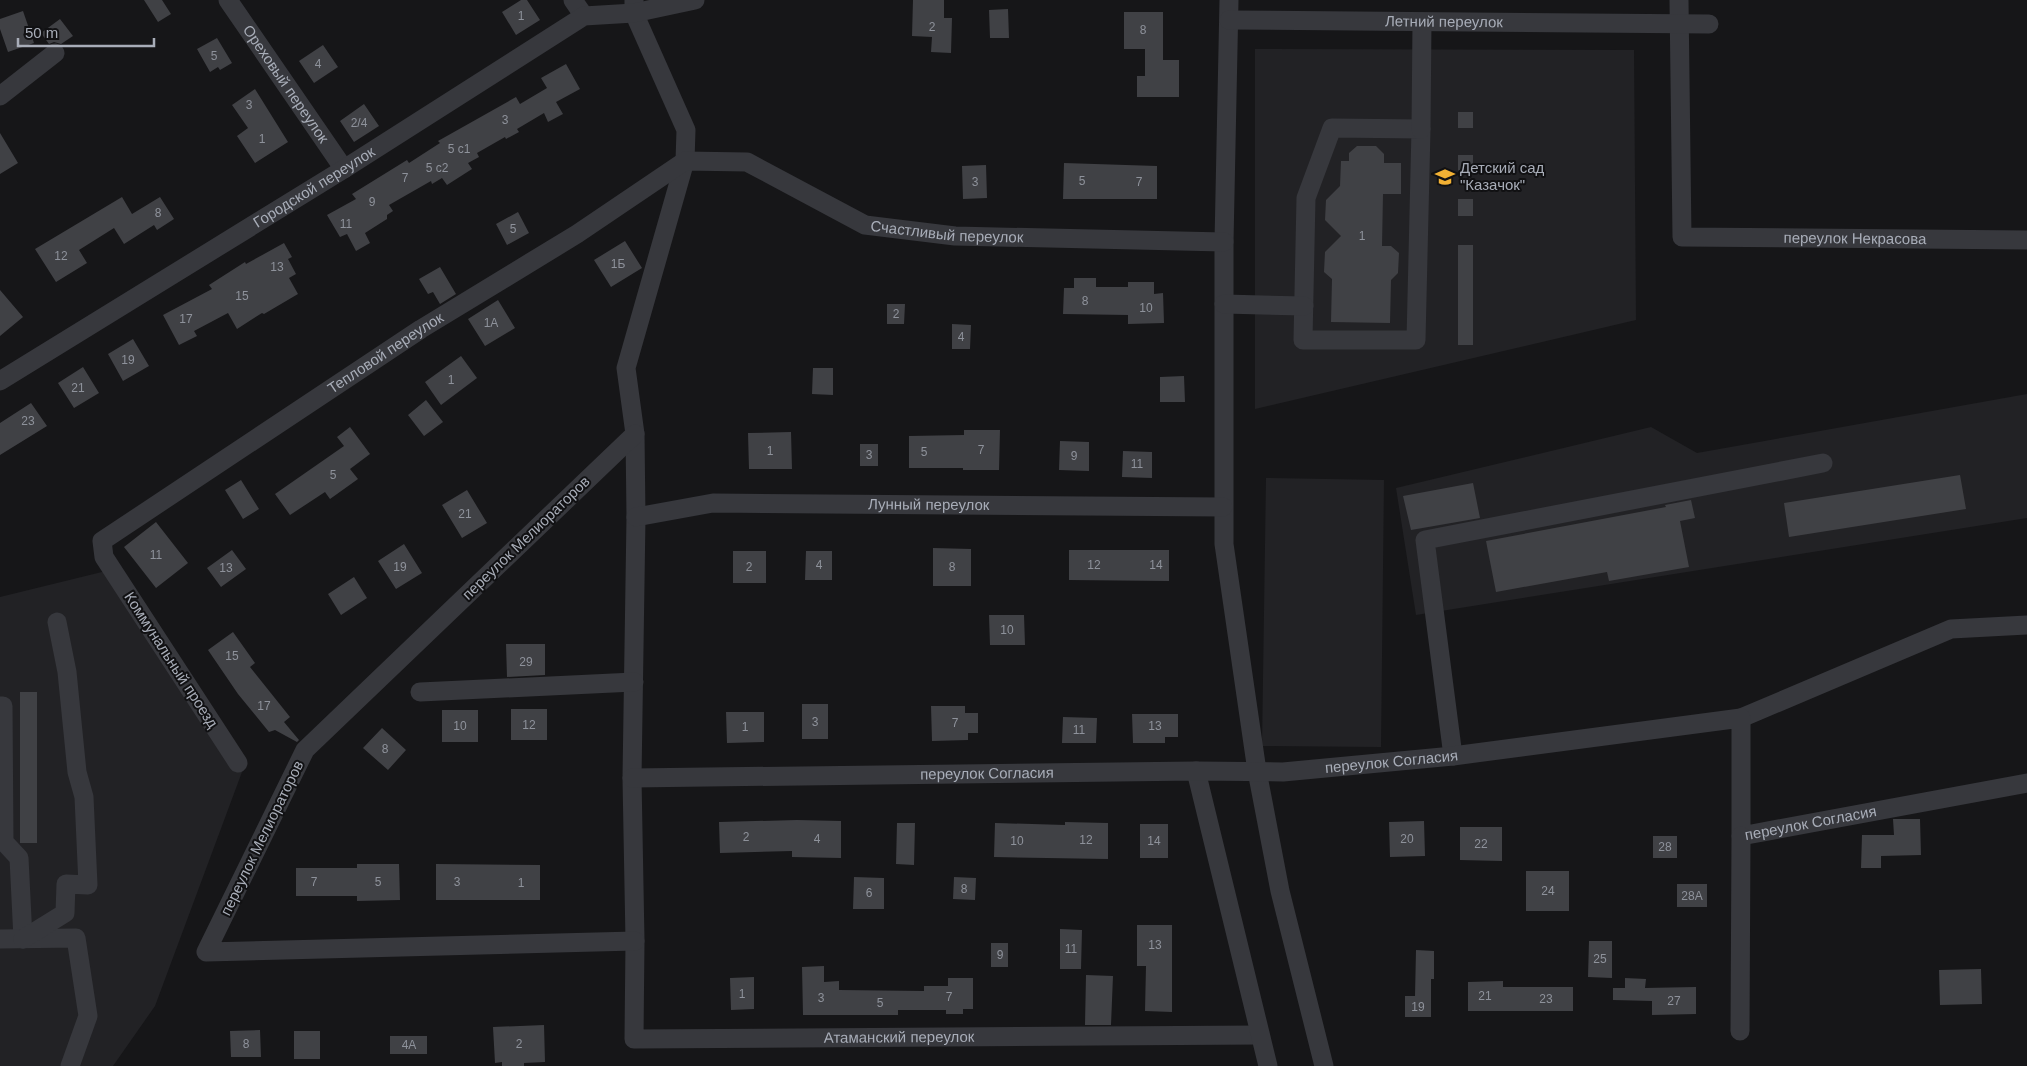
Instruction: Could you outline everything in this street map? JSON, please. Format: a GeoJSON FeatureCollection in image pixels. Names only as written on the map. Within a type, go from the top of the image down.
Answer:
{"type":"FeatureCollection","features":[{"type":"Feature","properties":{"kind":"street","name":"Ореховый переулок"},"geometry":{"type":"LineString","coordinates":[[228,0],[344,169]]}},
{"type":"Feature","properties":{"kind":"street"},"geometry":{"type":"LineString","coordinates":[[573,0],[584,16]]}},
{"type":"Feature","properties":{"kind":"street"},"geometry":{"type":"LineString","coordinates":[[635,941],[632,778],[636,517],[635,434],[626,368],[685,161],[686,130],[634,7],[695,0]]}},
{"type":"Feature","properties":{"kind":"street"},"geometry":{"type":"LineString","coordinates":[[1229,0],[1224,242],[1224,544],[1257,771],[1280,891],[1324,1066]]}},
{"type":"Feature","properties":{"kind":"street"},"geometry":{"type":"LineString","coordinates":[[1679,0],[1680,23]]}},
{"type":"Feature","properties":{"kind":"street","name":"Городской переулок"},"geometry":{"type":"LineString","coordinates":[[0,381],[344,169],[584,16],[634,7]]}},
{"type":"Feature","properties":{"kind":"street","name":"Летний переулок"},"geometry":{"type":"LineString","coordinates":[[1229,20],[1709,24]]}},
{"type":"Feature","properties":{"kind":"street"},"geometry":{"type":"LineString","coordinates":[[1421,129],[1332,128],[1306,198],[1303,340],[1416,340],[1421,129],[1422,22]]}},
{"type":"Feature","properties":{"kind":"street","name":"переулок Некрасова"},"geometry":{"type":"LineString","coordinates":[[1680,23],[1682,236],[2027,240]]}},
{"type":"Feature","properties":{"kind":"street"},"geometry":{"type":"LineString","coordinates":[[0,96],[55,53]]}},
{"type":"Feature","properties":{"kind":"street","name":"Счастливый переулок"},"geometry":{"type":"LineString","coordinates":[[685,161],[747,162],[865,225],[955,236],[1224,242]]}},
{"type":"Feature","properties":{"kind":"street","name":"Тепловой переулок"},"geometry":{"type":"LineString","coordinates":[[104,556],[102,541],[413,334],[577,234],[685,161]]}},
{"type":"Feature","properties":{"kind":"street"},"geometry":{"type":"LineString","coordinates":[[1224,304],[1304,306]]}},
{"type":"Feature","properties":{"kind":"street","name":"переулок Мелиораторов"},"geometry":{"type":"LineString","coordinates":[[635,434],[304,750],[206,952],[635,941]]}},
{"type":"Feature","properties":{"kind":"street"},"geometry":{"type":"LineString","coordinates":[[1453,756],[1424,540],[1823,463]]}},
{"type":"Feature","properties":{"kind":"street","name":"Лунный переулок"},"geometry":{"type":"LineString","coordinates":[[636,517],[713,503],[1223,507]]}},
{"type":"Feature","properties":{"kind":"street","name":"Коммунальный проезд"},"geometry":{"type":"LineString","coordinates":[[104,556],[238,763]]}},
{"type":"Feature","properties":{"kind":"street"},"geometry":{"type":"LineString","coordinates":[[23,939],[65,913],[66,884],[88,885],[84,797],[77,772],[67,672],[57,622]]}},
{"type":"Feature","properties":{"kind":"street"},"geometry":{"type":"LineString","coordinates":[[1742,718],[1951,629],[2027,625]]}},
{"type":"Feature","properties":{"kind":"street"},"geometry":{"type":"LineString","coordinates":[[420,692],[634,682]]}},
{"type":"Feature","properties":{"kind":"street"},"geometry":{"type":"LineString","coordinates":[[0,706],[3,706],[4,842],[19,858],[23,939]]}},
{"type":"Feature","properties":{"kind":"street","name":"переулок Согласия"},"geometry":{"type":"LineString","coordinates":[[632,778],[1196,771],[1283,772],[1453,756],[1742,718],[1741,836],[2027,783]]}},
{"type":"Feature","properties":{"kind":"street"},"geometry":{"type":"LineString","coordinates":[[1196,771],[1268,1066]]}},
{"type":"Feature","properties":{"kind":"street"},"geometry":{"type":"LineString","coordinates":[[1740,1031],[1741,836]]}},
{"type":"Feature","properties":{"kind":"street"},"geometry":{"type":"LineString","coordinates":[[0,939],[76,938],[88,1016],[70,1066]]}},
{"type":"Feature","properties":{"kind":"street","name":"Атаманский переулок"},"geometry":{"type":"LineString","coordinates":[[635,941],[634,1039],[1260,1035]]}},
{"type":"Feature","properties":{"kind":"shaded area","name":"Детский сад \"Казачок\""},"geometry":{"type":"Polygon","coordinates":[[[1255,49],[1634,50],[1636,320],[1255,409],[1255,49]]]}},
{"type":"Feature","properties":{"kind":"shaded area"},"geometry":{"type":"Polygon","coordinates":[[[2027,394],[2027,518],[1416,615],[1396,488],[1651,427],[1697,453],[2027,394]]]}},
{"type":"Feature","properties":{"kind":"shaded area"},"geometry":{"type":"Polygon","coordinates":[[[1266,478],[1384,480],[1381,747],[1262,746],[1266,478]]]}},
{"type":"Feature","properties":{"kind":"shaded area"},"geometry":{"type":"Polygon","coordinates":[[[106,571],[242,772],[155,1006],[113,1066],[0,1066],[0,597],[106,571]]]}},
{"type":"Feature","properties":{"kind":"building"},"geometry":{"type":"Polygon","coordinates":[[[144,0],[162,0],[171,14],[158,22],[144,0]]]}},
{"type":"Feature","properties":{"kind":"building"},"geometry":{"type":"Polygon","coordinates":[[[521,0],[527,0],[540,20],[516,35],[502,12],[521,0]]]}},
{"type":"Feature","properties":{"kind":"building"},"geometry":{"type":"Polygon","coordinates":[[[913,0],[944,0],[944,18],[952,18],[951,53],[931,52],[932,37],[912,36],[913,0]]]}},
{"type":"Feature","properties":{"kind":"building"},"geometry":{"type":"Polygon","coordinates":[[[1008,9],[1009,38],[990,38],[989,10],[1008,9]]]}},
{"type":"Feature","properties":{"kind":"building"},"geometry":{"type":"Polygon","coordinates":[[[23,11],[34,43],[8,52],[0,29],[0,19],[23,11]]]}},
{"type":"Feature","properties":{"kind":"building"},"geometry":{"type":"Polygon","coordinates":[[[1124,12],[1163,12],[1163,60],[1179,60],[1179,97],[1137,97],[1137,76],[1145,76],[1145,49],[1124,49],[1124,12]]]}},
{"type":"Feature","properties":{"kind":"building"},"geometry":{"type":"Polygon","coordinates":[[[60,19],[73,36],[61,44],[54,42],[49,44],[41,33],[60,19]]]}},
{"type":"Feature","properties":{"kind":"building"},"geometry":{"type":"Polygon","coordinates":[[[217,38],[232,63],[220,70],[218,67],[210,72],[197,49],[217,38]]]}},
{"type":"Feature","properties":{"kind":"building"},"geometry":{"type":"Polygon","coordinates":[[[323,45],[338,67],[314,83],[299,61],[323,45]]]}},
{"type":"Feature","properties":{"kind":"building"},"geometry":{"type":"Polygon","coordinates":[[[566,64],[580,89],[556,102],[563,114],[548,122],[544,113],[517,129],[519,132],[506,139],[505,137],[477,153],[479,157],[468,163],[472,169],[447,185],[442,178],[432,184],[431,181],[389,205],[393,211],[387,215],[387,219],[365,233],[370,243],[356,251],[347,234],[340,237],[327,215],[356,199],[352,194],[407,160],[409,163],[440,143],[438,141],[516,97],[520,104],[547,88],[541,78],[566,64]]]}},
{"type":"Feature","properties":{"kind":"building"},"geometry":{"type":"Polygon","coordinates":[[[255,89],[288,142],[255,163],[237,136],[248,128],[232,105],[255,89]]]}},
{"type":"Feature","properties":{"kind":"building"},"geometry":{"type":"Polygon","coordinates":[[[364,104],[379,126],[354,142],[340,121],[364,104]]]}},
{"type":"Feature","properties":{"kind":"building"},"geometry":{"type":"Polygon","coordinates":[[[1458,112],[1473,112],[1473,128],[1458,128],[1458,112]]]}},
{"type":"Feature","properties":{"kind":"building"},"geometry":{"type":"Polygon","coordinates":[[[0,133],[18,163],[0,174],[0,133]]]}},
{"type":"Feature","properties":{"kind":"building"},"geometry":{"type":"Polygon","coordinates":[[[1357,146],[1376,146],[1384,154],[1384,163],[1401,163],[1401,194],[1383,194],[1382,246],[1391,246],[1399,253],[1398,273],[1391,280],[1390,323],[1331,322],[1332,279],[1324,272],[1325,252],[1341,236],[1325,220],[1326,200],[1340,186],[1341,161],[1349,161],[1349,153],[1357,146]]]}},
{"type":"Feature","properties":{"kind":"building"},"geometry":{"type":"Polygon","coordinates":[[[1458,155],[1473,155],[1473,171],[1458,171],[1458,155]]]}},
{"type":"Feature","properties":{"kind":"building"},"geometry":{"type":"Polygon","coordinates":[[[1064,163],[1157,166],[1157,199],[1063,199],[1064,163]]]}},
{"type":"Feature","properties":{"kind":"building"},"geometry":{"type":"Polygon","coordinates":[[[986,165],[987,198],[963,199],[962,166],[986,165]]]}},
{"type":"Feature","properties":{"kind":"building"},"geometry":{"type":"Polygon","coordinates":[[[122,197],[132,214],[160,197],[174,219],[157,230],[154,225],[124,244],[114,228],[79,250],[87,263],[56,282],[35,249],[122,197]]]}},
{"type":"Feature","properties":{"kind":"building"},"geometry":{"type":"Polygon","coordinates":[[[1458,199],[1473,199],[1473,216],[1458,216],[1458,199]]]}},
{"type":"Feature","properties":{"kind":"building"},"geometry":{"type":"Polygon","coordinates":[[[518,212],[529,233],[507,245],[496,224],[518,212]]]}},
{"type":"Feature","properties":{"kind":"building"},"geometry":{"type":"Polygon","coordinates":[[[625,241],[642,268],[611,287],[594,260],[625,241]]]}},
{"type":"Feature","properties":{"kind":"building"},"geometry":{"type":"Polygon","coordinates":[[[284,243],[292,257],[288,259],[296,274],[289,278],[298,294],[237,329],[228,313],[194,331],[197,336],[179,345],[163,315],[212,289],[209,285],[245,262],[246,264],[284,243]]]}},
{"type":"Feature","properties":{"kind":"building"},"geometry":{"type":"Polygon","coordinates":[[[1458,245],[1473,245],[1473,345],[1458,345],[1458,245]]]}},
{"type":"Feature","properties":{"kind":"building"},"geometry":{"type":"Polygon","coordinates":[[[440,267],[456,294],[440,304],[433,292],[428,294],[419,279],[440,267]]]}},
{"type":"Feature","properties":{"kind":"building"},"geometry":{"type":"Polygon","coordinates":[[[1074,278],[1096,278],[1096,287],[1128,287],[1128,282],[1154,282],[1154,294],[1163,293],[1164,323],[1128,324],[1128,315],[1063,314],[1064,288],[1074,288],[1074,278]]]}},
{"type":"Feature","properties":{"kind":"building"},"geometry":{"type":"Polygon","coordinates":[[[0,290],[23,317],[0,336],[0,290]]]}},
{"type":"Feature","properties":{"kind":"building"},"geometry":{"type":"Polygon","coordinates":[[[498,300],[515,328],[485,346],[468,319],[498,300]]]}},
{"type":"Feature","properties":{"kind":"building"},"geometry":{"type":"Polygon","coordinates":[[[887,304],[905,304],[904,324],[887,324],[887,304]]]}},
{"type":"Feature","properties":{"kind":"building"},"geometry":{"type":"Polygon","coordinates":[[[952,324],[971,325],[970,349],[952,349],[952,324]]]}},
{"type":"Feature","properties":{"kind":"building"},"geometry":{"type":"Polygon","coordinates":[[[133,339],[149,366],[123,381],[108,354],[133,339]]]}},
{"type":"Feature","properties":{"kind":"building"},"geometry":{"type":"Polygon","coordinates":[[[461,356],[477,378],[441,405],[425,382],[461,356]]]}},
{"type":"Feature","properties":{"kind":"building"},"geometry":{"type":"Polygon","coordinates":[[[83,367],[99,393],[74,408],[58,383],[83,367]]]}},
{"type":"Feature","properties":{"kind":"building"},"geometry":{"type":"Polygon","coordinates":[[[813,368],[833,368],[833,395],[812,394],[813,368]]]}},
{"type":"Feature","properties":{"kind":"building"},"geometry":{"type":"Polygon","coordinates":[[[1184,376],[1185,402],[1160,402],[1160,377],[1184,376]]]}},
{"type":"Feature","properties":{"kind":"building"},"geometry":{"type":"Polygon","coordinates":[[[426,400],[443,422],[424,436],[408,415],[426,400]]]}},
{"type":"Feature","properties":{"kind":"building"},"geometry":{"type":"Polygon","coordinates":[[[31,403],[47,426],[0,455],[0,423],[31,403]]]}},
{"type":"Feature","properties":{"kind":"building"},"geometry":{"type":"Polygon","coordinates":[[[350,427],[370,454],[350,469],[358,479],[330,499],[325,492],[290,515],[275,494],[344,446],[337,437],[350,427]]]}},
{"type":"Feature","properties":{"kind":"building"},"geometry":{"type":"Polygon","coordinates":[[[964,430],[1000,430],[999,470],[909,468],[909,436],[964,435],[964,430]]]}},
{"type":"Feature","properties":{"kind":"building"},"geometry":{"type":"Polygon","coordinates":[[[791,432],[792,469],[749,469],[748,433],[791,432]]]}},
{"type":"Feature","properties":{"kind":"building"},"geometry":{"type":"Polygon","coordinates":[[[1060,441],[1089,442],[1089,471],[1059,470],[1060,441]]]}},
{"type":"Feature","properties":{"kind":"building"},"geometry":{"type":"Polygon","coordinates":[[[860,444],[878,444],[878,466],[860,466],[860,444]]]}},
{"type":"Feature","properties":{"kind":"building"},"geometry":{"type":"Polygon","coordinates":[[[1123,451],[1152,452],[1152,478],[1122,477],[1123,451]]]}},
{"type":"Feature","properties":{"kind":"building"},"geometry":{"type":"Polygon","coordinates":[[[1960,475],[1966,509],[1789,537],[1784,503],[1960,475]]]}},
{"type":"Feature","properties":{"kind":"building"},"geometry":{"type":"Polygon","coordinates":[[[241,480],[259,509],[243,519],[225,490],[241,480]]]}},
{"type":"Feature","properties":{"kind":"building"},"geometry":{"type":"Polygon","coordinates":[[[1473,483],[1480,518],[1411,530],[1403,496],[1473,483]]]}},
{"type":"Feature","properties":{"kind":"building"},"geometry":{"type":"Polygon","coordinates":[[[467,490],[487,523],[462,538],[442,505],[467,490]]]}},
{"type":"Feature","properties":{"kind":"building"},"geometry":{"type":"Polygon","coordinates":[[[1691,500],[1695,518],[1680,521],[1689,567],[1609,581],[1607,572],[1496,592],[1486,541],[1666,507],[1665,505],[1691,500]]]}},
{"type":"Feature","properties":{"kind":"building"},"geometry":{"type":"Polygon","coordinates":[[[156,522],[188,563],[156,588],[124,547],[156,522]]]}},
{"type":"Feature","properties":{"kind":"building"},"geometry":{"type":"Polygon","coordinates":[[[404,544],[422,573],[396,589],[378,561],[404,544]]]}},
{"type":"Feature","properties":{"kind":"building"},"geometry":{"type":"Polygon","coordinates":[[[933,548],[971,549],[971,586],[933,586],[933,548]]]}},
{"type":"Feature","properties":{"kind":"building"},"geometry":{"type":"Polygon","coordinates":[[[232,550],[246,569],[221,587],[207,568],[232,550]]]}},
{"type":"Feature","properties":{"kind":"building"},"geometry":{"type":"Polygon","coordinates":[[[1069,550],[1169,550],[1169,581],[1069,580],[1069,550]]]}},
{"type":"Feature","properties":{"kind":"building"},"geometry":{"type":"Polygon","coordinates":[[[733,551],[766,551],[766,583],[733,583],[733,551]]]}},
{"type":"Feature","properties":{"kind":"building"},"geometry":{"type":"Polygon","coordinates":[[[806,551],[832,551],[832,580],[805,580],[806,551]]]}},
{"type":"Feature","properties":{"kind":"building"},"geometry":{"type":"Polygon","coordinates":[[[354,577],[367,598],[341,615],[328,594],[354,577]]]}},
{"type":"Feature","properties":{"kind":"building"},"geometry":{"type":"Polygon","coordinates":[[[989,615],[1024,615],[1025,645],[990,645],[989,615]]]}},
{"type":"Feature","properties":{"kind":"building"},"geometry":{"type":"Polygon","coordinates":[[[233,632],[255,663],[250,667],[290,717],[284,722],[299,740],[297,742],[275,730],[269,732],[238,694],[208,650],[233,632]]]}},
{"type":"Feature","properties":{"kind":"building"},"geometry":{"type":"Polygon","coordinates":[[[506,644],[545,644],[545,675],[507,677],[506,644]]]}},
{"type":"Feature","properties":{"kind":"building"},"geometry":{"type":"Polygon","coordinates":[[[20,692],[37,692],[37,843],[20,843],[20,692]]]}},
{"type":"Feature","properties":{"kind":"building"},"geometry":{"type":"Polygon","coordinates":[[[802,704],[828,704],[828,739],[802,739],[802,704]]]}},
{"type":"Feature","properties":{"kind":"building"},"geometry":{"type":"Polygon","coordinates":[[[931,706],[965,706],[965,713],[978,713],[978,733],[968,733],[968,740],[932,741],[931,706]]]}},
{"type":"Feature","properties":{"kind":"building"},"geometry":{"type":"Polygon","coordinates":[[[511,709],[547,709],[547,740],[511,740],[511,709]]]}},
{"type":"Feature","properties":{"kind":"building"},"geometry":{"type":"Polygon","coordinates":[[[442,710],[478,710],[478,742],[442,742],[442,710]]]}},
{"type":"Feature","properties":{"kind":"building"},"geometry":{"type":"Polygon","coordinates":[[[726,712],[764,712],[764,742],[727,743],[726,712]]]}},
{"type":"Feature","properties":{"kind":"building"},"geometry":{"type":"Polygon","coordinates":[[[1132,714],[1178,714],[1178,737],[1165,737],[1165,743],[1133,743],[1132,714]]]}},
{"type":"Feature","properties":{"kind":"building"},"geometry":{"type":"Polygon","coordinates":[[[1063,717],[1097,718],[1096,743],[1062,743],[1063,717]]]}},
{"type":"Feature","properties":{"kind":"building"},"geometry":{"type":"Polygon","coordinates":[[[382,728],[406,750],[388,770],[363,748],[382,728]]]}},
{"type":"Feature","properties":{"kind":"building"},"geometry":{"type":"Polygon","coordinates":[[[1893,819],[1920,819],[1921,855],[1881,856],[1881,868],[1861,868],[1862,835],[1894,835],[1893,819]]]}},
{"type":"Feature","properties":{"kind":"building"},"geometry":{"type":"Polygon","coordinates":[[[841,821],[841,858],[792,857],[792,851],[720,853],[719,822],[841,821]]]}},
{"type":"Feature","properties":{"kind":"building"},"geometry":{"type":"Polygon","coordinates":[[[1424,821],[1425,856],[1390,857],[1389,822],[1424,821]]]}},
{"type":"Feature","properties":{"kind":"building"},"geometry":{"type":"Polygon","coordinates":[[[1065,822],[1108,823],[1108,859],[994,857],[995,823],[1065,825],[1065,822]]]}},
{"type":"Feature","properties":{"kind":"building"},"geometry":{"type":"Polygon","coordinates":[[[897,823],[915,823],[914,865],[896,864],[897,823]]]}},
{"type":"Feature","properties":{"kind":"building"},"geometry":{"type":"Polygon","coordinates":[[[1140,824],[1168,824],[1168,858],[1140,858],[1140,824]]]}},
{"type":"Feature","properties":{"kind":"building"},"geometry":{"type":"Polygon","coordinates":[[[1460,827],[1502,827],[1502,861],[1460,860],[1460,827]]]}},
{"type":"Feature","properties":{"kind":"building"},"geometry":{"type":"Polygon","coordinates":[[[1653,836],[1677,836],[1677,858],[1653,858],[1653,836]]]}},
{"type":"Feature","properties":{"kind":"building"},"geometry":{"type":"Polygon","coordinates":[[[357,864],[399,864],[400,900],[357,901],[357,896],[296,896],[296,868],[357,868],[357,864]]]}},
{"type":"Feature","properties":{"kind":"building"},"geometry":{"type":"Polygon","coordinates":[[[436,864],[540,865],[540,900],[436,900],[436,864]]]}},
{"type":"Feature","properties":{"kind":"building"},"geometry":{"type":"Polygon","coordinates":[[[1526,871],[1569,871],[1569,911],[1526,911],[1526,871]]]}},
{"type":"Feature","properties":{"kind":"building"},"geometry":{"type":"Polygon","coordinates":[[[854,877],[884,878],[884,909],[853,909],[854,877]]]}},
{"type":"Feature","properties":{"kind":"building"},"geometry":{"type":"Polygon","coordinates":[[[954,877],[976,878],[975,900],[953,899],[954,877]]]}},
{"type":"Feature","properties":{"kind":"building"},"geometry":{"type":"Polygon","coordinates":[[[1677,884],[1707,884],[1707,907],[1677,907],[1677,884]]]}},
{"type":"Feature","properties":{"kind":"building"},"geometry":{"type":"Polygon","coordinates":[[[1137,925],[1172,925],[1172,1012],[1145,1011],[1146,966],[1137,966],[1137,925]]]}},
{"type":"Feature","properties":{"kind":"building"},"geometry":{"type":"Polygon","coordinates":[[[1060,929],[1082,930],[1081,969],[1060,969],[1060,929]]]}},
{"type":"Feature","properties":{"kind":"building"},"geometry":{"type":"Polygon","coordinates":[[[1589,941],[1612,941],[1612,978],[1588,977],[1589,941]]]}},
{"type":"Feature","properties":{"kind":"building"},"geometry":{"type":"Polygon","coordinates":[[[991,943],[1008,943],[1008,967],[991,967],[991,943]]]}},
{"type":"Feature","properties":{"kind":"building"},"geometry":{"type":"Polygon","coordinates":[[[1416,950],[1434,951],[1434,979],[1431,979],[1431,1017],[1405,1017],[1405,996],[1415,996],[1416,950]]]}},
{"type":"Feature","properties":{"kind":"building"},"geometry":{"type":"Polygon","coordinates":[[[824,966],[824,982],[839,981],[839,990],[924,991],[924,986],[948,986],[948,978],[973,978],[973,1009],[963,1009],[963,1014],[946,1014],[946,1010],[898,1010],[898,1015],[803,1015],[802,967],[824,966]]]}},
{"type":"Feature","properties":{"kind":"building"},"geometry":{"type":"Polygon","coordinates":[[[1981,969],[1982,1004],[1940,1005],[1939,970],[1981,969]]]}},
{"type":"Feature","properties":{"kind":"building"},"geometry":{"type":"Polygon","coordinates":[[[1086,975],[1113,976],[1111,1025],[1085,1025],[1086,975]]]}},
{"type":"Feature","properties":{"kind":"building"},"geometry":{"type":"Polygon","coordinates":[[[754,977],[754,1009],[731,1010],[730,978],[754,977]]]}},
{"type":"Feature","properties":{"kind":"building"},"geometry":{"type":"Polygon","coordinates":[[[1625,978],[1646,979],[1645,988],[1696,987],[1696,1014],[1652,1015],[1652,1001],[1613,1000],[1613,988],[1625,988],[1625,978]]]}},
{"type":"Feature","properties":{"kind":"building"},"geometry":{"type":"Polygon","coordinates":[[[1503,981],[1503,987],[1573,987],[1573,1011],[1468,1011],[1468,982],[1503,981]]]}},
{"type":"Feature","properties":{"kind":"building"},"geometry":{"type":"Polygon","coordinates":[[[544,1025],[545,1062],[524,1063],[524,1066],[502,1066],[502,1062],[495,1063],[493,1027],[544,1025]]]}},
{"type":"Feature","properties":{"kind":"building"},"geometry":{"type":"Polygon","coordinates":[[[260,1030],[261,1057],[231,1057],[230,1031],[260,1030]]]}},
{"type":"Feature","properties":{"kind":"building"},"geometry":{"type":"Polygon","coordinates":[[[294,1031],[320,1031],[320,1059],[294,1059],[294,1031]]]}},
{"type":"Feature","properties":{"kind":"building"},"geometry":{"type":"Polygon","coordinates":[[[390,1036],[427,1036],[427,1054],[390,1054],[390,1036]]]}},
{"type":"Feature","properties":{"kind":"place","name":"Детский сад \"Казачок\""},"geometry":{"type":"Point","coordinates":[1445,177]}}]}
